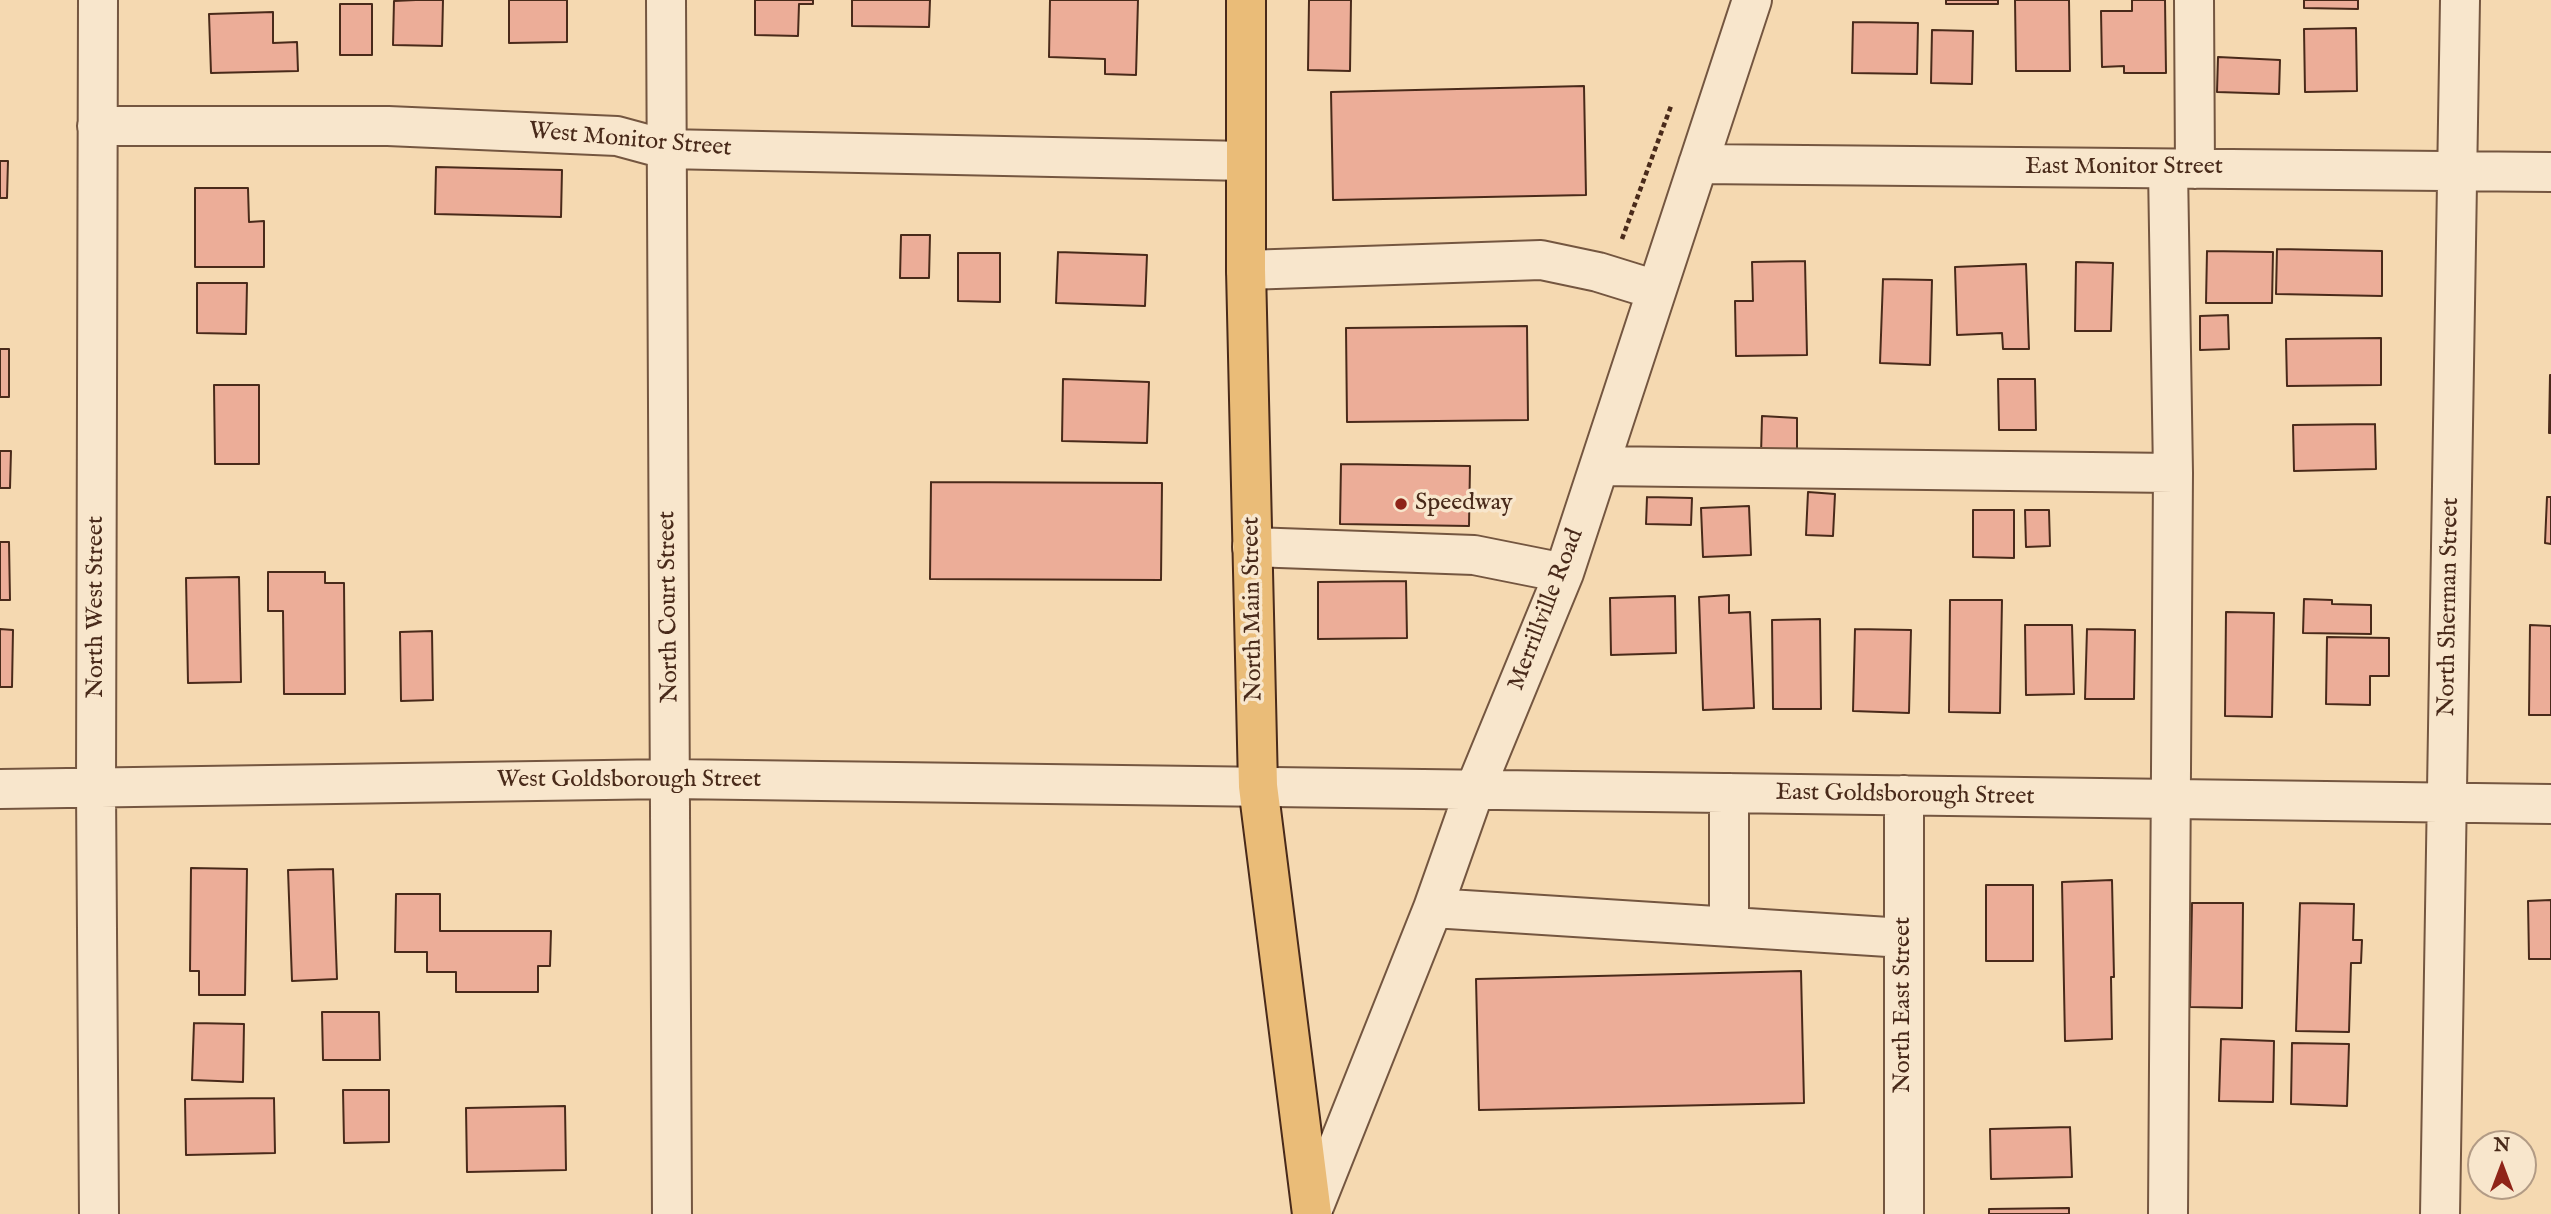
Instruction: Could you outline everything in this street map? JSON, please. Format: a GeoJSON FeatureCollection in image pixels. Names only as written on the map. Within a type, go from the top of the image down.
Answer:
{"type":"FeatureCollection","features":[{"type":"Feature","properties":{"kind":"main road","name":"North Main Street"},"geometry":{"type":"LineString","coordinates":[[1246,0],[1246,270],[1258,786],[1313,1212]]}},
{"type":"Feature","properties":{"kind":"street","name":"North West Street"},"geometry":{"type":"LineString","coordinates":[[98,0],[96,789],[99,1214]]}},
{"type":"Feature","properties":{"kind":"street","name":"North Court Street"},"geometry":{"type":"LineString","coordinates":[[666,0],[672,1214]]}},
{"type":"Feature","properties":{"kind":"street","name":"Merrillville Road"},"geometry":{"type":"LineString","coordinates":[[1313,1212],[1433,908],[1475,789],[1564,573],[1752,0]]}},
{"type":"Feature","properties":{"kind":"street"},"geometry":{"type":"LineString","coordinates":[[2168,1214],[2173,473],[2182,169],[2194,0]]}},
{"type":"Feature","properties":{"kind":"street","name":"North Sherman Street"},"geometry":{"type":"LineString","coordinates":[[2440,1214],[2460,0]]}},
{"type":"Feature","properties":{"kind":"street","name":"West Monitor Street"},"geometry":{"type":"LineString","coordinates":[[97,126],[429,127],[617,135],[665,149],[1246,161]]}},
{"type":"Feature","properties":{"kind":"street","name":"East Monitor Street"},"geometry":{"type":"LineString","coordinates":[[1698,164],[2551,172]]}},
{"type":"Feature","properties":{"kind":"street"},"geometry":{"type":"LineString","coordinates":[[1246,270],[1541,260],[1657,290]]}},
{"type":"Feature","properties":{"kind":"street"},"geometry":{"type":"LineString","coordinates":[[1599,466],[2173,473]]}},
{"type":"Feature","properties":{"kind":"street"},"geometry":{"type":"LineString","coordinates":[[1252,547],[1474,555],[1564,573]]}},
{"type":"Feature","properties":{"kind":"street","name":"West Goldsborough Street"},"geometry":{"type":"LineString","coordinates":[[0,789],[671,779],[1258,786]]}},
{"type":"Feature","properties":{"kind":"street","name":"East Goldsborough Street"},"geometry":{"type":"LineString","coordinates":[[1258,786],[2551,804]]}},
{"type":"Feature","properties":{"kind":"street"},"geometry":{"type":"LineString","coordinates":[[1729,793],[1729,926]]}},
{"type":"Feature","properties":{"kind":"street","name":"North East Street"},"geometry":{"type":"LineString","coordinates":[[1903,796],[1904,1214]]}},
{"type":"Feature","properties":{"kind":"street"},"geometry":{"type":"LineString","coordinates":[[1433,908],[1904,938]]}},
{"type":"Feature","properties":{"kind":"path"},"geometry":{"type":"LineString","coordinates":[[1609,276],[1671,105]]}},
{"type":"Feature","properties":{"kind":"building"},"geometry":{"type":"Polygon","coordinates":[[[443,0],[442,46],[393,45],[394,1],[443,0]]]}},
{"type":"Feature","properties":{"kind":"building"},"geometry":{"type":"Polygon","coordinates":[[[509,0],[567,0],[567,42],[509,43],[509,0]]]}},
{"type":"Feature","properties":{"kind":"building"},"geometry":{"type":"Polygon","coordinates":[[[755,0],[813,0],[813,4],[799,4],[798,36],[755,35],[755,0]]]}},
{"type":"Feature","properties":{"kind":"building"},"geometry":{"type":"Polygon","coordinates":[[[852,0],[930,0],[929,27],[852,26],[852,0]]]}},
{"type":"Feature","properties":{"kind":"building"},"geometry":{"type":"Polygon","coordinates":[[[1050,0],[1138,0],[1136,75],[1105,74],[1105,59],[1049,57],[1050,0]]]}},
{"type":"Feature","properties":{"kind":"building"},"geometry":{"type":"Polygon","coordinates":[[[1309,0],[1351,0],[1350,71],[1308,70],[1309,0]]]}},
{"type":"Feature","properties":{"kind":"building"},"geometry":{"type":"Polygon","coordinates":[[[1946,0],[1998,0],[1998,4],[1946,4],[1946,0]]]}},
{"type":"Feature","properties":{"kind":"building"},"geometry":{"type":"Polygon","coordinates":[[[2015,0],[2069,0],[2070,71],[2016,71],[2015,0]]]}},
{"type":"Feature","properties":{"kind":"building"},"geometry":{"type":"Polygon","coordinates":[[[2132,0],[2165,0],[2166,73],[2124,73],[2124,66],[2102,67],[2101,11],[2132,11],[2132,0]]]}},
{"type":"Feature","properties":{"kind":"building"},"geometry":{"type":"Polygon","coordinates":[[[2304,0],[2358,0],[2358,9],[2304,8],[2304,0]]]}},
{"type":"Feature","properties":{"kind":"building"},"geometry":{"type":"Polygon","coordinates":[[[340,4],[372,4],[372,55],[340,55],[340,4]]]}},
{"type":"Feature","properties":{"kind":"building"},"geometry":{"type":"Polygon","coordinates":[[[273,12],[273,43],[297,42],[298,71],[211,73],[209,14],[273,12]]]}},
{"type":"Feature","properties":{"kind":"building"},"geometry":{"type":"Polygon","coordinates":[[[1853,22],[1918,23],[1917,74],[1852,73],[1853,22]]]}},
{"type":"Feature","properties":{"kind":"building"},"geometry":{"type":"Polygon","coordinates":[[[2356,28],[2357,91],[2305,92],[2304,29],[2356,28]]]}},
{"type":"Feature","properties":{"kind":"building"},"geometry":{"type":"Polygon","coordinates":[[[1932,30],[1973,31],[1972,84],[1931,83],[1932,30]]]}},
{"type":"Feature","properties":{"kind":"building"},"geometry":{"type":"Polygon","coordinates":[[[2218,57],[2280,60],[2279,94],[2217,92],[2218,57]]]}},
{"type":"Feature","properties":{"kind":"building"},"geometry":{"type":"Polygon","coordinates":[[[1584,86],[1586,195],[1333,200],[1331,92],[1584,86]]]}},
{"type":"Feature","properties":{"kind":"building"},"geometry":{"type":"Polygon","coordinates":[[[0,161],[8,161],[7,198],[0,198],[0,161]]]}},
{"type":"Feature","properties":{"kind":"building"},"geometry":{"type":"Polygon","coordinates":[[[436,167],[562,170],[561,217],[435,214],[436,167]]]}},
{"type":"Feature","properties":{"kind":"building"},"geometry":{"type":"Polygon","coordinates":[[[195,188],[248,188],[249,222],[264,221],[264,267],[195,267],[195,188]]]}},
{"type":"Feature","properties":{"kind":"building"},"geometry":{"type":"Polygon","coordinates":[[[901,235],[930,235],[929,278],[900,278],[901,235]]]}},
{"type":"Feature","properties":{"kind":"building"},"geometry":{"type":"Polygon","coordinates":[[[2277,249],[2382,251],[2382,296],[2276,294],[2277,249]]]}},
{"type":"Feature","properties":{"kind":"building"},"geometry":{"type":"Polygon","coordinates":[[[2207,251],[2273,252],[2272,303],[2206,303],[2207,251]]]}},
{"type":"Feature","properties":{"kind":"building"},"geometry":{"type":"Polygon","coordinates":[[[1058,252],[1147,255],[1145,306],[1056,303],[1058,252]]]}},
{"type":"Feature","properties":{"kind":"building"},"geometry":{"type":"Polygon","coordinates":[[[958,253],[1000,253],[1000,302],[958,301],[958,253]]]}},
{"type":"Feature","properties":{"kind":"building"},"geometry":{"type":"Polygon","coordinates":[[[1805,261],[1807,355],[1736,356],[1735,301],[1753,301],[1752,262],[1805,261]]]}},
{"type":"Feature","properties":{"kind":"building"},"geometry":{"type":"Polygon","coordinates":[[[2076,262],[2113,263],[2111,331],[2075,331],[2076,262]]]}},
{"type":"Feature","properties":{"kind":"building"},"geometry":{"type":"Polygon","coordinates":[[[2026,264],[2029,349],[2003,349],[2002,333],[1957,335],[1955,267],[2026,264]]]}},
{"type":"Feature","properties":{"kind":"building"},"geometry":{"type":"Polygon","coordinates":[[[1883,279],[1932,280],[1930,365],[1880,363],[1883,279]]]}},
{"type":"Feature","properties":{"kind":"building"},"geometry":{"type":"Polygon","coordinates":[[[197,283],[247,283],[246,334],[197,333],[197,283]]]}},
{"type":"Feature","properties":{"kind":"building"},"geometry":{"type":"Polygon","coordinates":[[[2228,315],[2229,349],[2200,350],[2200,316],[2228,315]]]}},
{"type":"Feature","properties":{"kind":"building"},"geometry":{"type":"Polygon","coordinates":[[[1527,326],[1528,420],[1347,422],[1346,328],[1527,326]]]}},
{"type":"Feature","properties":{"kind":"building"},"geometry":{"type":"Polygon","coordinates":[[[2381,338],[2381,385],[2287,386],[2286,339],[2381,338]]]}},
{"type":"Feature","properties":{"kind":"building"},"geometry":{"type":"Polygon","coordinates":[[[0,349],[9,349],[9,397],[0,397],[0,349]]]}},
{"type":"Feature","properties":{"kind":"building"},"geometry":{"type":"Polygon","coordinates":[[[2550,375],[2551,433],[2549,433],[2550,375]]]}},
{"type":"Feature","properties":{"kind":"building"},"geometry":{"type":"Polygon","coordinates":[[[1063,379],[1149,382],[1147,443],[1062,441],[1063,379]]]}},
{"type":"Feature","properties":{"kind":"building"},"geometry":{"type":"Polygon","coordinates":[[[1998,379],[2035,379],[2036,430],[1999,430],[1998,379]]]}},
{"type":"Feature","properties":{"kind":"building"},"geometry":{"type":"Polygon","coordinates":[[[214,385],[259,385],[259,464],[215,464],[214,385]]]}},
{"type":"Feature","properties":{"kind":"building"},"geometry":{"type":"Polygon","coordinates":[[[1762,416],[1797,418],[1797,456],[1761,455],[1762,416]]]}},
{"type":"Feature","properties":{"kind":"building"},"geometry":{"type":"Polygon","coordinates":[[[2375,424],[2376,469],[2294,471],[2293,425],[2375,424]]]}},
{"type":"Feature","properties":{"kind":"building"},"geometry":{"type":"Polygon","coordinates":[[[0,451],[11,451],[10,488],[0,488],[0,451]]]}},
{"type":"Feature","properties":{"kind":"building"},"geometry":{"type":"Polygon","coordinates":[[[1341,464],[1470,466],[1469,526],[1340,524],[1341,464]]]}},
{"type":"Feature","properties":{"kind":"building"},"geometry":{"type":"Polygon","coordinates":[[[931,482],[1162,483],[1161,580],[930,579],[931,482]]]}},
{"type":"Feature","properties":{"kind":"building"},"geometry":{"type":"Polygon","coordinates":[[[1808,492],[1835,494],[1833,536],[1806,535],[1808,492]]]}},
{"type":"Feature","properties":{"kind":"building"},"geometry":{"type":"Polygon","coordinates":[[[1647,497],[1692,498],[1691,525],[1646,524],[1647,497]]]}},
{"type":"Feature","properties":{"kind":"building"},"geometry":{"type":"Polygon","coordinates":[[[2547,497],[2551,497],[2551,544],[2545,543],[2547,497]]]}},
{"type":"Feature","properties":{"kind":"building"},"geometry":{"type":"Polygon","coordinates":[[[1749,506],[1751,555],[1703,557],[1701,508],[1749,506]]]}},
{"type":"Feature","properties":{"kind":"building"},"geometry":{"type":"Polygon","coordinates":[[[1973,510],[2014,510],[2014,558],[1973,557],[1973,510]]]}},
{"type":"Feature","properties":{"kind":"building"},"geometry":{"type":"Polygon","coordinates":[[[2025,510],[2049,510],[2050,546],[2026,547],[2025,510]]]}},
{"type":"Feature","properties":{"kind":"building"},"geometry":{"type":"Polygon","coordinates":[[[0,542],[9,542],[10,600],[0,600],[0,542]]]}},
{"type":"Feature","properties":{"kind":"building"},"geometry":{"type":"Polygon","coordinates":[[[268,572],[325,572],[325,583],[344,583],[345,694],[284,694],[283,611],[268,611],[268,572]]]}},
{"type":"Feature","properties":{"kind":"building"},"geometry":{"type":"Polygon","coordinates":[[[239,577],[241,682],[188,683],[186,578],[239,577]]]}},
{"type":"Feature","properties":{"kind":"building"},"geometry":{"type":"Polygon","coordinates":[[[1406,581],[1407,638],[1318,639],[1318,582],[1406,581]]]}},
{"type":"Feature","properties":{"kind":"building"},"geometry":{"type":"Polygon","coordinates":[[[1729,595],[1729,613],[1750,612],[1754,708],[1703,710],[1699,597],[1729,595]]]}},
{"type":"Feature","properties":{"kind":"building"},"geometry":{"type":"Polygon","coordinates":[[[1675,596],[1676,653],[1611,655],[1610,598],[1675,596]]]}},
{"type":"Feature","properties":{"kind":"building"},"geometry":{"type":"Polygon","coordinates":[[[2304,599],[2332,600],[2332,604],[2371,605],[2371,634],[2303,633],[2304,599]]]}},
{"type":"Feature","properties":{"kind":"building"},"geometry":{"type":"Polygon","coordinates":[[[1950,600],[2002,600],[2000,713],[1949,712],[1950,600]]]}},
{"type":"Feature","properties":{"kind":"building"},"geometry":{"type":"Polygon","coordinates":[[[2226,612],[2274,613],[2272,717],[2225,716],[2226,612]]]}},
{"type":"Feature","properties":{"kind":"building"},"geometry":{"type":"Polygon","coordinates":[[[1820,619],[1821,709],[1773,709],[1772,620],[1820,619]]]}},
{"type":"Feature","properties":{"kind":"building"},"geometry":{"type":"Polygon","coordinates":[[[2025,625],[2072,625],[2074,694],[2026,695],[2025,625]]]}},
{"type":"Feature","properties":{"kind":"building"},"geometry":{"type":"Polygon","coordinates":[[[2530,625],[2551,626],[2551,715],[2529,715],[2530,625]]]}},
{"type":"Feature","properties":{"kind":"building"},"geometry":{"type":"Polygon","coordinates":[[[0,629],[13,630],[12,687],[0,687],[0,629]]]}},
{"type":"Feature","properties":{"kind":"building"},"geometry":{"type":"Polygon","coordinates":[[[1855,629],[1911,630],[1909,713],[1853,711],[1855,629]]]}},
{"type":"Feature","properties":{"kind":"building"},"geometry":{"type":"Polygon","coordinates":[[[2087,629],[2135,630],[2134,699],[2085,699],[2087,629]]]}},
{"type":"Feature","properties":{"kind":"building"},"geometry":{"type":"Polygon","coordinates":[[[432,631],[433,700],[401,701],[400,632],[432,631]]]}},
{"type":"Feature","properties":{"kind":"building"},"geometry":{"type":"Polygon","coordinates":[[[2327,637],[2389,638],[2389,676],[2370,676],[2370,705],[2326,704],[2327,637]]]}},
{"type":"Feature","properties":{"kind":"building"},"geometry":{"type":"Polygon","coordinates":[[[191,868],[247,869],[245,995],[199,995],[199,971],[190,971],[191,868]]]}},
{"type":"Feature","properties":{"kind":"building"},"geometry":{"type":"Polygon","coordinates":[[[333,869],[337,979],[292,981],[288,870],[333,869]]]}},
{"type":"Feature","properties":{"kind":"building"},"geometry":{"type":"Polygon","coordinates":[[[2112,880],[2112,1039],[2065,1041],[2062,882],[2112,880]]]}},
{"type":"Feature","properties":{"kind":"building"},"geometry":{"type":"Polygon","coordinates":[[[1986,885],[2033,885],[2033,961],[1986,961],[1986,885]]]}},
{"type":"Feature","properties":{"kind":"building"},"geometry":{"type":"Polygon","coordinates":[[[396,894],[440,894],[440,931],[551,931],[550,966],[538,966],[538,992],[456,992],[456,972],[427,972],[427,952],[395,952],[396,894]]]}},
{"type":"Feature","properties":{"kind":"building"},"geometry":{"type":"Polygon","coordinates":[[[2551,900],[2551,959],[2529,959],[2528,901],[2551,900]]]}},
{"type":"Feature","properties":{"kind":"building"},"geometry":{"type":"Polygon","coordinates":[[[2192,903],[2243,903],[2242,1008],[2190,1007],[2192,903]]]}},
{"type":"Feature","properties":{"kind":"building"},"geometry":{"type":"Polygon","coordinates":[[[2300,903],[2354,904],[2353,940],[2362,940],[2361,963],[2351,963],[2349,1032],[2296,1031],[2300,903]]]}},
{"type":"Feature","properties":{"kind":"building"},"geometry":{"type":"Polygon","coordinates":[[[1801,971],[1804,1103],[1479,1110],[1476,979],[1801,971]]]}},
{"type":"Feature","properties":{"kind":"building"},"geometry":{"type":"Polygon","coordinates":[[[322,1012],[379,1012],[380,1060],[323,1060],[322,1012]]]}},
{"type":"Feature","properties":{"kind":"building"},"geometry":{"type":"Polygon","coordinates":[[[194,1023],[244,1024],[243,1082],[192,1080],[194,1023]]]}},
{"type":"Feature","properties":{"kind":"building"},"geometry":{"type":"Polygon","coordinates":[[[2221,1039],[2274,1041],[2273,1102],[2219,1101],[2221,1039]]]}},
{"type":"Feature","properties":{"kind":"building"},"geometry":{"type":"Polygon","coordinates":[[[2292,1043],[2349,1044],[2347,1106],[2291,1104],[2292,1043]]]}},
{"type":"Feature","properties":{"kind":"building"},"geometry":{"type":"Polygon","coordinates":[[[343,1090],[389,1090],[389,1142],[344,1143],[343,1090]]]}},
{"type":"Feature","properties":{"kind":"building"},"geometry":{"type":"Polygon","coordinates":[[[274,1098],[275,1153],[186,1155],[185,1099],[274,1098]]]}},
{"type":"Feature","properties":{"kind":"building"},"geometry":{"type":"Polygon","coordinates":[[[565,1106],[566,1170],[467,1172],[466,1108],[565,1106]]]}},
{"type":"Feature","properties":{"kind":"building"},"geometry":{"type":"Polygon","coordinates":[[[2070,1127],[2072,1177],[1991,1179],[1990,1129],[2070,1127]]]}},
{"type":"Feature","properties":{"kind":"building"},"geometry":{"type":"Polygon","coordinates":[[[2069,1208],[2069,1214],[1989,1214],[1989,1209],[2069,1208]]]}},
{"type":"Feature","properties":{"kind":"place","name":"Speedway"},"geometry":{"type":"Point","coordinates":[1401,504]}}]}
